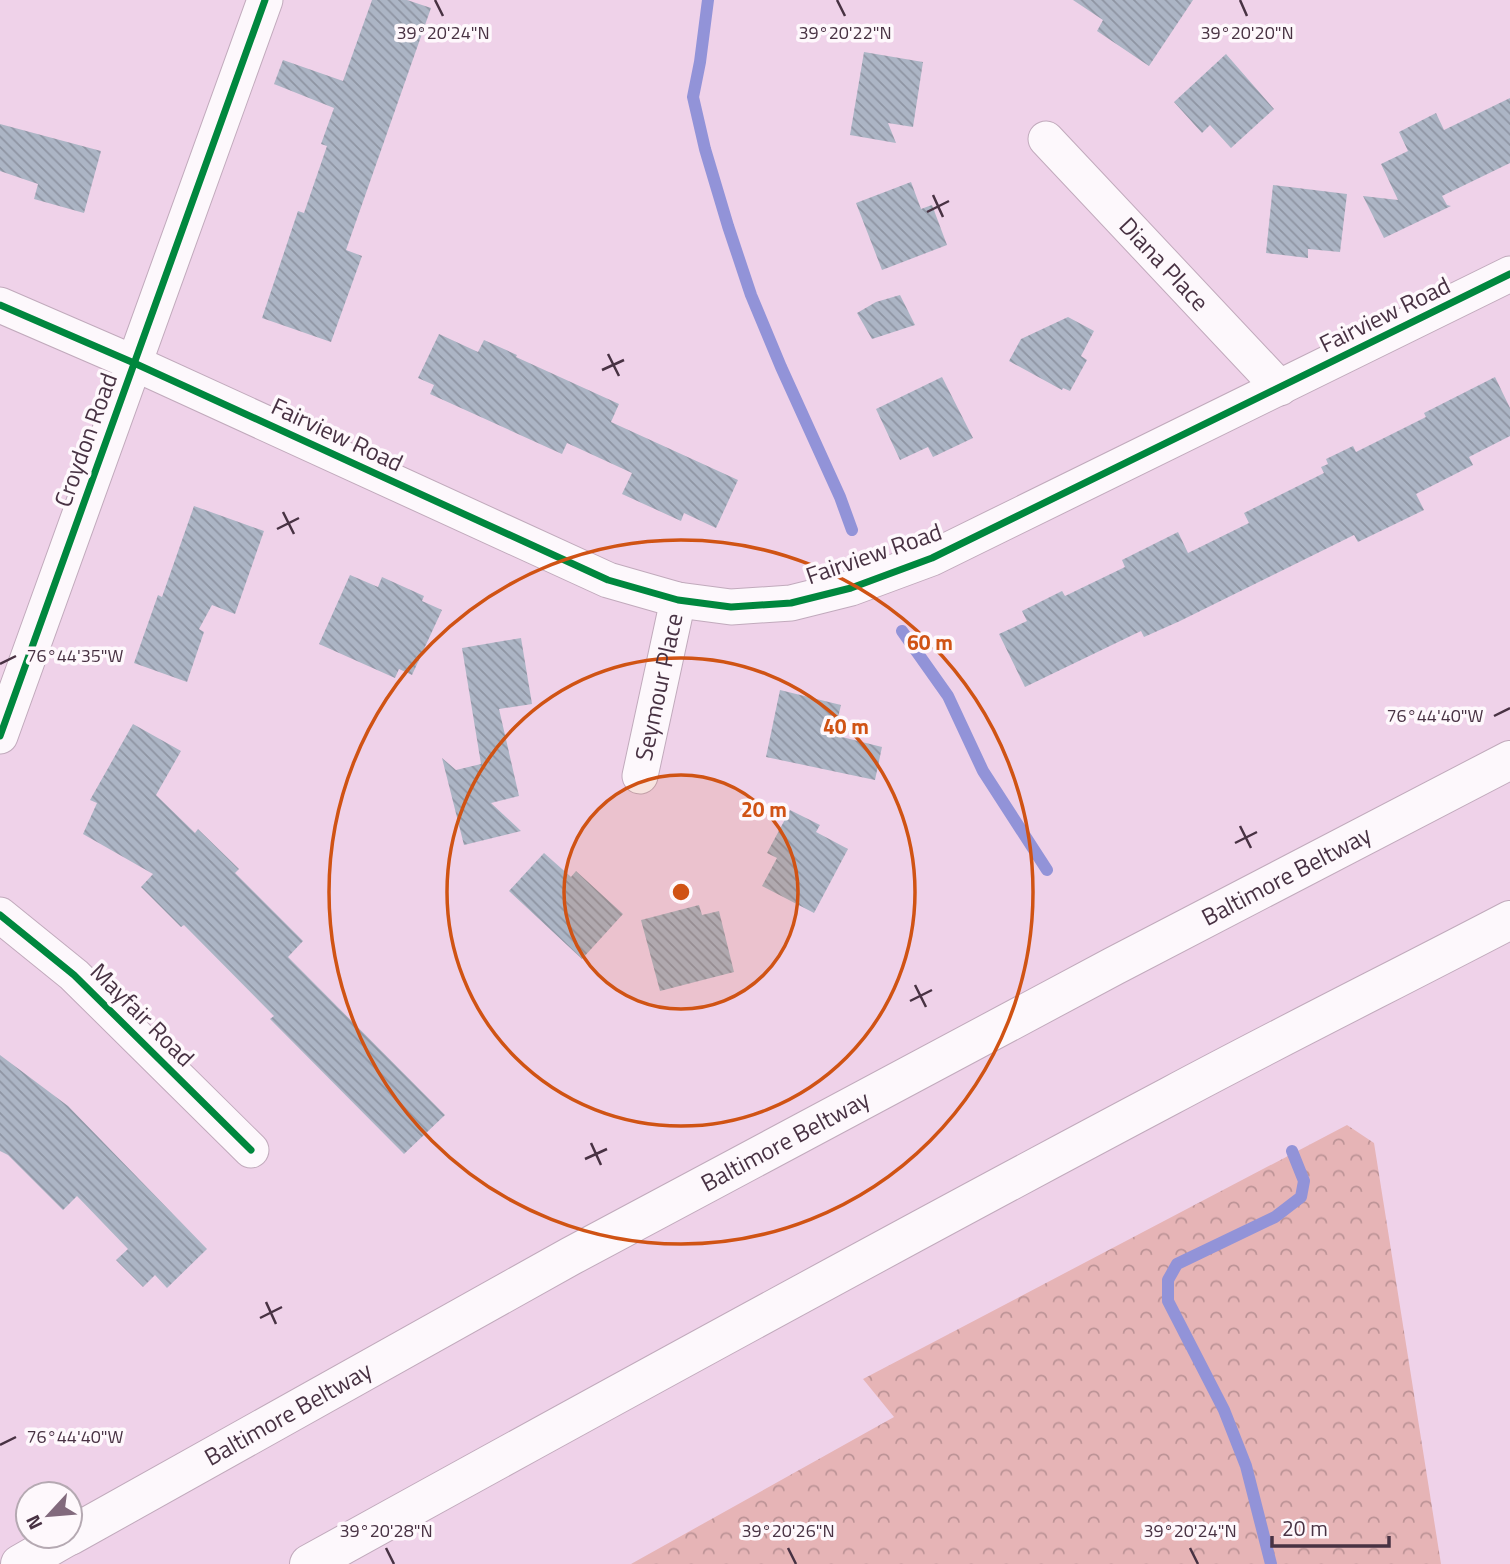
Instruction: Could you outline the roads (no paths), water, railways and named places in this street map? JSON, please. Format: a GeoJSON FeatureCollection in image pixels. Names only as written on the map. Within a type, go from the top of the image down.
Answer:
{"type":"FeatureCollection","features":[{"type":"Feature","properties":{"kind":"highway","name":"Baltimore Beltway"},"geometry":{"type":"LineString","coordinates":[[84,1528],[596,1242],[1090,979],[1510,761]]}},
{"type":"Feature","properties":{"kind":"highway"},"geometry":{"type":"LineString","coordinates":[[309,1564],[883,1249],[1185,1088],[1510,920]]}},
{"type":"Feature","properties":{"kind":"highway","name":"Baltimore Beltway"},"geometry":{"type":"LineString","coordinates":[[20,1564],[45,1550]]}},
{"type":"Feature","properties":{"kind":"street","name":"Croydon Road"},"geometry":{"type":"LineString","coordinates":[[0,736],[265,0]]}},
{"type":"Feature","properties":{"kind":"street","name":"Diana Place"},"geometry":{"type":"LineString","coordinates":[[1046,139],[1280,388]]}},
{"type":"Feature","properties":{"kind":"street","name":"Fairview Road"},"geometry":{"type":"LineString","coordinates":[[0,305],[134,363],[608,580],[678,600],[731,607],[791,603],[851,588],[932,558],[1510,274]]}},
{"type":"Feature","properties":{"kind":"street","name":"Seymour Place"},"geometry":{"type":"LineString","coordinates":[[640,776],[678,600]]}},
{"type":"Feature","properties":{"kind":"street","name":"Mayfair Road"},"geometry":{"type":"LineString","coordinates":[[0,915],[74,975],[251,1150]]}},
{"type":"Feature","properties":{"kind":"waterway"},"geometry":{"type":"LineString","coordinates":[[708,0],[693,97],[705,149],[751,295],[852,530]]}},
{"type":"Feature","properties":{"kind":"waterway"},"geometry":{"type":"LineString","coordinates":[[902,631],[948,696],[983,771],[1047,870]]}},
{"type":"Feature","properties":{"kind":"waterway"},"geometry":{"type":"LineString","coordinates":[[1271,1564],[1246,1466],[1224,1410],[1168,1301],[1168,1280],[1177,1264],[1275,1217],[1301,1197],[1304,1181],[1292,1151]]}}]}
